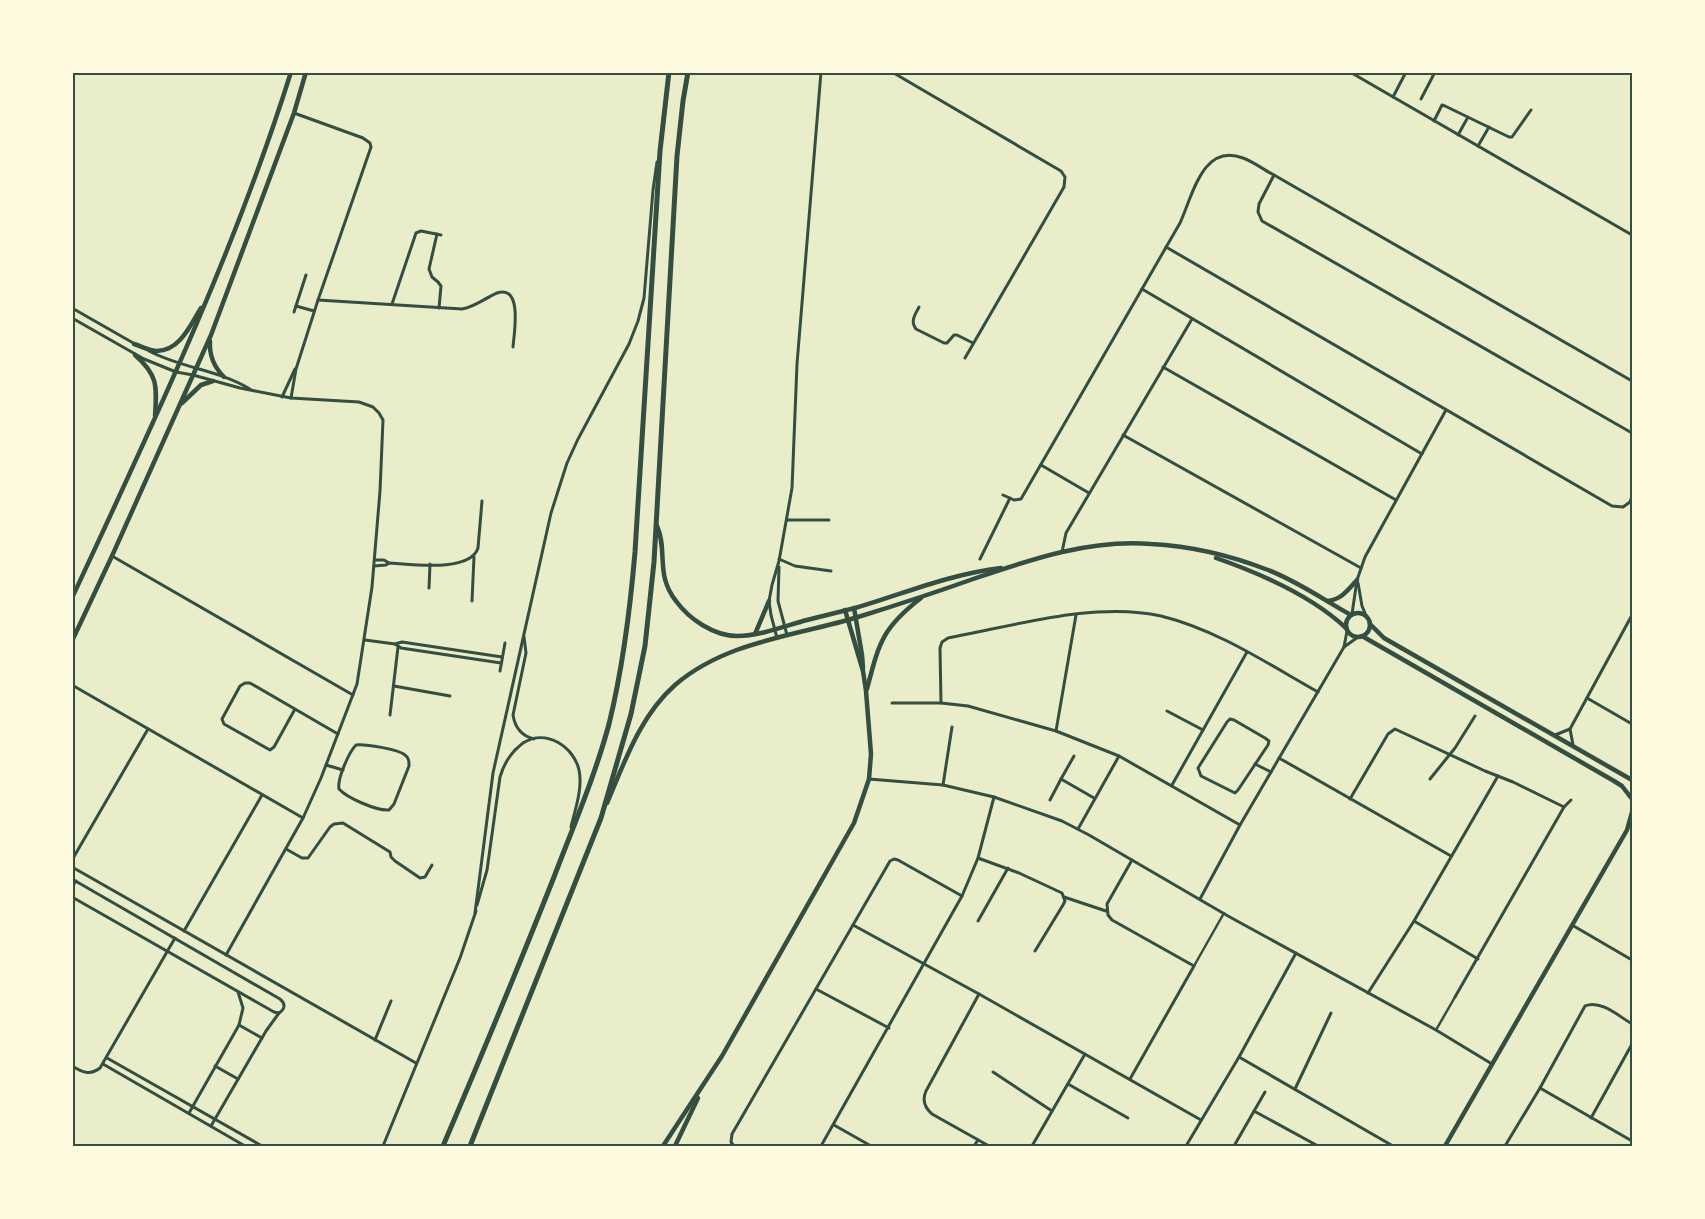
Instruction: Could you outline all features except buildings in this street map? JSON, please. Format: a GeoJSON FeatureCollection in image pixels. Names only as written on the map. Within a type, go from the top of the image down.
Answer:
{"type":"FeatureCollection","features":[{"type":"Feature","properties":{"kind":"main road"},"geometry":{"type":"LineString","coordinates":[[443,1146],[510,990],[569,838],[608,726],[623,660],[630,609],[660,151],[669,72]]}},
{"type":"Feature","properties":{"kind":"main road"},"geometry":{"type":"LineString","coordinates":[[470,1146],[601,818],[631,714],[645,646],[656,526],[677,156],[688,72]]}},
{"type":"Feature","properties":{"kind":"street"},"geometry":{"type":"LineString","coordinates":[[72,598],[210,294],[244,207],[291,72]]}},
{"type":"Feature","properties":{"kind":"street"},"geometry":{"type":"LineString","coordinates":[[72,641],[211,335],[294,113],[306,72]]}},
{"type":"Feature","properties":{"kind":"street"},"geometry":{"type":"LineString","coordinates":[[755,634],[769,601],[779,560],[792,488],[797,364],[821,72]]}},
{"type":"Feature","properties":{"kind":"street"},"geometry":{"type":"LineString","coordinates":[[892,72],[1061,171],[1065,177],[1064,187],[965,358]]}},
{"type":"Feature","properties":{"kind":"street"},"geometry":{"type":"LineString","coordinates":[[1350,72],[1632,235]]}},
{"type":"Feature","properties":{"kind":"street"},"geometry":{"type":"LineString","coordinates":[[1393,97],[1406,72]]}},
{"type":"Feature","properties":{"kind":"street"},"geometry":{"type":"LineString","coordinates":[[1421,99],[1435,72]]}},
{"type":"Feature","properties":{"kind":"street"},"geometry":{"type":"LineString","coordinates":[[1434,121],[1442,105],[1509,138],[1512,137],[1531,110]]}},
{"type":"Feature","properties":{"kind":"street"},"geometry":{"type":"LineString","coordinates":[[291,398],[296,369],[314,311],[370,152],[370,143],[363,138],[294,113]]}},
{"type":"Feature","properties":{"kind":"street"},"geometry":{"type":"LineString","coordinates":[[1458,135],[1468,117]]}},
{"type":"Feature","properties":{"kind":"street"},"geometry":{"type":"LineString","coordinates":[[1478,146],[1488,127]]}},
{"type":"Feature","properties":{"kind":"street"},"geometry":{"type":"LineString","coordinates":[[475,913],[493,773],[551,513],[567,463],[629,344],[642,310],[653,190],[660,151]]}},
{"type":"Feature","properties":{"kind":"street"},"geometry":{"type":"LineString","coordinates":[[1003,495],[1017,501],[1021,498],[1166,247],[1183,216],[1199,175],[1214,160],[1228,156],[1242,158],[1274,175],[1632,380]]}},
{"type":"Feature","properties":{"kind":"street"},"geometry":{"type":"LineString","coordinates":[[1274,175],[1259,204],[1258,212],[1262,220],[1632,433]]}},
{"type":"Feature","properties":{"kind":"street"},"geometry":{"type":"LineString","coordinates":[[392,304],[415,235],[421,231],[439,234],[430,272],[432,277],[441,286],[439,308]]}},
{"type":"Feature","properties":{"kind":"street"},"geometry":{"type":"LineString","coordinates":[[1166,247],[1612,506],[1623,507],[1630,502],[1632,496]]}},
{"type":"Feature","properties":{"kind":"street"},"geometry":{"type":"LineString","coordinates":[[294,312],[306,274]]}},
{"type":"Feature","properties":{"kind":"street"},"geometry":{"type":"LineString","coordinates":[[1142,289],[1422,454]]}},
{"type":"Feature","properties":{"kind":"street"},"geometry":{"type":"LineString","coordinates":[[318,300],[462,309],[474,306],[501,292],[509,294],[515,305],[513,347]]}},
{"type":"Feature","properties":{"kind":"street"},"geometry":{"type":"LineString","coordinates":[[134,344],[156,351],[170,348],[184,335],[210,294]]}},
{"type":"Feature","properties":{"kind":"street"},"geometry":{"type":"LineString","coordinates":[[296,306],[314,311]]}},
{"type":"Feature","properties":{"kind":"street"},"geometry":{"type":"LineString","coordinates":[[919,307],[912,320],[916,329],[944,343],[954,335],[957,335],[973,344]]}},
{"type":"Feature","properties":{"kind":"street"},"geometry":{"type":"LineString","coordinates":[[72,308],[166,360],[224,377],[251,389]]}},
{"type":"Feature","properties":{"kind":"street"},"geometry":{"type":"LineString","coordinates":[[72,318],[135,354],[176,372],[282,397],[359,402],[374,407],[383,420],[384,429],[375,560],[360,673],[304,818],[226,956]]}},
{"type":"Feature","properties":{"kind":"street"},"geometry":{"type":"LineString","coordinates":[[1062,553],[1066,532],[1192,318]]}},
{"type":"Feature","properties":{"kind":"street"},"geometry":{"type":"LineString","coordinates":[[211,335],[211,357],[217,369],[224,377]]}},
{"type":"Feature","properties":{"kind":"street"},"geometry":{"type":"LineString","coordinates":[[135,354],[146,365],[155,381],[154,419]]}},
{"type":"Feature","properties":{"kind":"street"},"geometry":{"type":"LineString","coordinates":[[1163,367],[1396,500]]}},
{"type":"Feature","properties":{"kind":"street"},"geometry":{"type":"LineString","coordinates":[[282,397],[296,369]]}},
{"type":"Feature","properties":{"kind":"street"},"geometry":{"type":"LineString","coordinates":[[180,406],[201,385],[213,381]]}},
{"type":"Feature","properties":{"kind":"street"},"geometry":{"type":"LineString","coordinates":[[1200,899],[1240,825],[1344,648],[1347,630],[1346,621],[1351,615],[1361,568],[1446,410]]}},
{"type":"Feature","properties":{"kind":"street"},"geometry":{"type":"LineString","coordinates":[[1123,435],[1361,568]]}},
{"type":"Feature","properties":{"kind":"street"},"geometry":{"type":"LineString","coordinates":[[1041,465],[1090,493]]}},
{"type":"Feature","properties":{"kind":"street"},"geometry":{"type":"LineString","coordinates":[[980,559],[1010,498]]}},
{"type":"Feature","properties":{"kind":"street"},"geometry":{"type":"LineString","coordinates":[[472,601],[474,556],[478,548],[482,501]]}},
{"type":"Feature","properties":{"kind":"street"},"geometry":{"type":"LineString","coordinates":[[787,520],[829,520]]}},
{"type":"Feature","properties":{"kind":"street"},"geometry":{"type":"LineString","coordinates":[[656,526],[660,536],[664,576],[675,601],[696,620],[716,632],[729,636],[755,634],[854,608],[948,578],[979,570],[1012,566]]}},
{"type":"Feature","properties":{"kind":"street"},"geometry":{"type":"LineString","coordinates":[[601,818],[643,724],[656,704],[675,686],[712,660],[732,651],[786,635],[856,618],[1012,566],[1094,545],[1131,543],[1163,545],[1237,560],[1269,570],[1351,615],[1360,613],[1367,618]]}},
{"type":"Feature","properties":{"kind":"street"},"geometry":{"type":"LineString","coordinates":[[1196,551],[1267,578],[1318,606],[1336,618],[1352,635],[1360,637],[1612,779],[1622,786],[1632,799]]}},
{"type":"Feature","properties":{"kind":"street"},"geometry":{"type":"LineString","coordinates":[[112,556],[353,695]]}},
{"type":"Feature","properties":{"kind":"street"},"geometry":{"type":"LineString","coordinates":[[374,566],[386,566],[389,564],[456,564],[474,556]]}},
{"type":"Feature","properties":{"kind":"street"},"geometry":{"type":"LineString","coordinates":[[375,560],[384,560],[389,564]]}},
{"type":"Feature","properties":{"kind":"street"},"geometry":{"type":"LineString","coordinates":[[779,560],[795,566],[831,571]]}},
{"type":"Feature","properties":{"kind":"street"},"geometry":{"type":"LineString","coordinates":[[779,560],[778,601],[786,635]]}},
{"type":"Feature","properties":{"kind":"street"},"geometry":{"type":"LineString","coordinates":[[429,588],[430,564]]}},
{"type":"Feature","properties":{"kind":"street"},"geometry":{"type":"LineString","coordinates":[[1325,601],[1334,601],[1341,597],[1357,580]]}},
{"type":"Feature","properties":{"kind":"street"},"geometry":{"type":"LineString","coordinates":[[1357,580],[1367,618],[1370,624],[1384,638],[1632,780]]}},
{"type":"Feature","properties":{"kind":"street"},"geometry":{"type":"LineString","coordinates":[[866,690],[882,638],[908,608],[924,596]]}},
{"type":"Feature","properties":{"kind":"street"},"geometry":{"type":"LineString","coordinates":[[769,601],[777,638]]}},
{"type":"Feature","properties":{"kind":"street"},"geometry":{"type":"LineString","coordinates":[[663,1146],[703,1088],[854,823],[869,778],[871,754],[862,655],[854,608]]}},
{"type":"Feature","properties":{"kind":"street"},"geometry":{"type":"LineString","coordinates":[[845,610],[863,671]]}},
{"type":"Feature","properties":{"kind":"street"},"geometry":{"type":"LineString","coordinates":[[941,703],[940,648],[942,642],[948,638],[1095,612],[1160,616],[1196,627],[1247,652],[1318,692]]}},
{"type":"Feature","properties":{"kind":"street"},"geometry":{"type":"LineString","coordinates":[[1056,731],[1076,615]]}},
{"type":"Feature","properties":{"kind":"street"},"geometry":{"type":"LineString","coordinates":[[1573,745],[1570,729],[1632,616]]}},
{"type":"Feature","properties":{"kind":"street"},"geometry":{"type":"LineString","coordinates":[[1344,648],[1368,632],[1370,624]]}},
{"type":"Feature","properties":{"kind":"street"},"geometry":{"type":"LineString","coordinates":[[524,636],[526,653],[513,715],[515,724],[520,731],[534,739]]}},
{"type":"Feature","properties":{"kind":"street"},"geometry":{"type":"LineString","coordinates":[[365,640],[501,663]]}},
{"type":"Feature","properties":{"kind":"street"},"geometry":{"type":"LineString","coordinates":[[390,715],[397,646],[402,642],[502,657]]}},
{"type":"Feature","properties":{"kind":"street"},"geometry":{"type":"LineString","coordinates":[[500,670],[505,643]]}},
{"type":"Feature","properties":{"kind":"street"},"geometry":{"type":"LineString","coordinates":[[428,646],[428,652]]}},
{"type":"Feature","properties":{"kind":"street"},"geometry":{"type":"LineString","coordinates":[[450,649],[450,655]]}},
{"type":"Feature","properties":{"kind":"street"},"geometry":{"type":"LineString","coordinates":[[1172,785],[1247,652]]}},
{"type":"Feature","properties":{"kind":"street"},"geometry":{"type":"LineString","coordinates":[[479,653],[479,660]]}},
{"type":"Feature","properties":{"kind":"street"},"geometry":{"type":"LineString","coordinates":[[295,709],[274,747],[270,750],[224,724],[222,719],[240,686],[250,683],[295,709],[338,734]]}},
{"type":"Feature","properties":{"kind":"street"},"geometry":{"type":"LineString","coordinates":[[72,685],[304,818]]}},
{"type":"Feature","properties":{"kind":"street"},"geometry":{"type":"LineString","coordinates":[[394,686],[450,696]]}},
{"type":"Feature","properties":{"kind":"street"},"geometry":{"type":"LineString","coordinates":[[1587,698],[1632,724]]}},
{"type":"Feature","properties":{"kind":"street"},"geometry":{"type":"LineString","coordinates":[[892,703],[941,703],[968,706],[1056,731],[1119,756],[1240,825]]}},
{"type":"Feature","properties":{"kind":"street"},"geometry":{"type":"LineString","coordinates":[[1167,711],[1203,730]]}},
{"type":"Feature","properties":{"kind":"street"},"geometry":{"type":"LineString","coordinates":[[1430,779],[1455,748],[1475,716]]}},
{"type":"Feature","properties":{"kind":"street"},"geometry":{"type":"LineString","coordinates":[[1230,719],[1242,724],[1269,741],[1255,764],[1235,793],[1201,776],[1198,768],[1230,719]]}},
{"type":"Feature","properties":{"kind":"street"},"geometry":{"type":"LineString","coordinates":[[943,785],[952,727]]}},
{"type":"Feature","properties":{"kind":"street"},"geometry":{"type":"LineString","coordinates":[[72,860],[148,729]]}},
{"type":"Feature","properties":{"kind":"street"},"geometry":{"type":"LineString","coordinates":[[1350,799],[1388,734],[1395,729],[1564,807]]}},
{"type":"Feature","properties":{"kind":"street"},"geometry":{"type":"LineString","coordinates":[[1555,735],[1570,729]]}},
{"type":"Feature","properties":{"kind":"street"},"geometry":{"type":"LineString","coordinates":[[383,1146],[460,958],[475,913],[486,870],[500,777],[504,764],[513,752],[525,742],[544,738],[563,744],[577,762],[580,784],[569,838]]}},
{"type":"Feature","properties":{"kind":"street"},"geometry":{"type":"LineString","coordinates":[[360,745],[401,753],[407,756],[410,766],[394,804],[389,810],[378,809],[343,793],[338,784],[343,770],[350,752],[360,745]]}},
{"type":"Feature","properties":{"kind":"street"},"geometry":{"type":"LineString","coordinates":[[1050,800],[1074,756]]}},
{"type":"Feature","properties":{"kind":"street"},"geometry":{"type":"LineString","coordinates":[[1078,829],[1119,756]]}},
{"type":"Feature","properties":{"kind":"street"},"geometry":{"type":"LineString","coordinates":[[1279,758],[1451,856]]}},
{"type":"Feature","properties":{"kind":"street"},"geometry":{"type":"LineString","coordinates":[[1255,764],[1271,772]]}},
{"type":"Feature","properties":{"kind":"street"},"geometry":{"type":"LineString","coordinates":[[326,765],[343,770]]}},
{"type":"Feature","properties":{"kind":"street"},"geometry":{"type":"LineString","coordinates":[[1368,993],[1414,921],[1498,776]]}},
{"type":"Feature","properties":{"kind":"street"},"geometry":{"type":"LineString","coordinates":[[869,778],[943,785],[994,797],[1037,811],[1078,829],[1224,914],[1436,1030],[1492,1064]]}},
{"type":"Feature","properties":{"kind":"street"},"geometry":{"type":"LineString","coordinates":[[1061,780],[1094,798]]}},
{"type":"Feature","properties":{"kind":"street"},"geometry":{"type":"LineString","coordinates":[[184,931],[262,794]]}},
{"type":"Feature","properties":{"kind":"street"},"geometry":{"type":"LineString","coordinates":[[821,1146],[962,896],[978,858],[994,797]]}},
{"type":"Feature","properties":{"kind":"street"},"geometry":{"type":"LineString","coordinates":[[1436,1030],[1564,807],[1571,800]]}},
{"type":"Feature","properties":{"kind":"street"},"geometry":{"type":"LineString","coordinates":[[1627,830],[1632,812]]}},
{"type":"Feature","properties":{"kind":"street"},"geometry":{"type":"LineString","coordinates":[[286,849],[302,858],[308,858],[330,827],[338,822],[343,823],[390,852],[391,858],[420,878],[428,874],[432,865]]}},
{"type":"Feature","properties":{"kind":"street"},"geometry":{"type":"LineString","coordinates":[[1445,1146],[1632,824]]}},
{"type":"Feature","properties":{"kind":"street"},"geometry":{"type":"LineString","coordinates":[[978,858],[1008,868],[1059,891],[1064,897],[1106,911],[1112,920],[1194,966]]}},
{"type":"Feature","properties":{"kind":"street"},"geometry":{"type":"LineString","coordinates":[[734,1146],[731,1142],[732,1134],[890,861],[898,860],[962,896]]}},
{"type":"Feature","properties":{"kind":"street"},"geometry":{"type":"LineString","coordinates":[[1106,911],[1107,904],[1132,860]]}},
{"type":"Feature","properties":{"kind":"street"},"geometry":{"type":"LineString","coordinates":[[72,867],[416,1063]]}},
{"type":"Feature","properties":{"kind":"street"},"geometry":{"type":"LineString","coordinates":[[978,921],[1008,868]]}},
{"type":"Feature","properties":{"kind":"street"},"geometry":{"type":"LineString","coordinates":[[72,887],[74,880],[284,1002],[285,1006],[262,1038],[211,1126]]}},
{"type":"Feature","properties":{"kind":"street"},"geometry":{"type":"LineString","coordinates":[[72,897],[274,1012],[279,1013]]}},
{"type":"Feature","properties":{"kind":"street"},"geometry":{"type":"LineString","coordinates":[[1035,951],[1063,905],[1064,897]]}},
{"type":"Feature","properties":{"kind":"street"},"geometry":{"type":"LineString","coordinates":[[1130,1079],[1224,914]]}},
{"type":"Feature","properties":{"kind":"street"},"geometry":{"type":"LineString","coordinates":[[1414,921],[1478,959]]}},
{"type":"Feature","properties":{"kind":"street"},"geometry":{"type":"LineString","coordinates":[[852,924],[1201,1120]]}},
{"type":"Feature","properties":{"kind":"street"},"geometry":{"type":"LineString","coordinates":[[1572,925],[1632,960]]}},
{"type":"Feature","properties":{"kind":"street"},"geometry":{"type":"LineString","coordinates":[[72,1066],[81,1072],[91,1073],[100,1068],[175,938]]}},
{"type":"Feature","properties":{"kind":"street"},"geometry":{"type":"LineString","coordinates":[[1186,1146],[1239,1057],[1296,953]]}},
{"type":"Feature","properties":{"kind":"street"},"geometry":{"type":"LineString","coordinates":[[816,989],[888,1028]]}},
{"type":"Feature","properties":{"kind":"street"},"geometry":{"type":"LineString","coordinates":[[189,1113],[239,1025],[243,1008],[238,991]]}},
{"type":"Feature","properties":{"kind":"street"},"geometry":{"type":"LineString","coordinates":[[979,994],[926,1091],[924,1100],[926,1108],[932,1114],[989,1146]]}},
{"type":"Feature","properties":{"kind":"street"},"geometry":{"type":"LineString","coordinates":[[375,1040],[391,1001]]}},
{"type":"Feature","properties":{"kind":"street"},"geometry":{"type":"LineString","coordinates":[[1505,1146],[1586,1006],[1591,1003],[1598,1004],[1632,1024]]}},
{"type":"Feature","properties":{"kind":"street"},"geometry":{"type":"LineString","coordinates":[[1294,1089],[1331,1013]]}},
{"type":"Feature","properties":{"kind":"street"},"geometry":{"type":"LineString","coordinates":[[239,1025],[262,1038]]}},
{"type":"Feature","properties":{"kind":"street"},"geometry":{"type":"LineString","coordinates":[[1591,1118],[1632,1044]]}},
{"type":"Feature","properties":{"kind":"street"},"geometry":{"type":"LineString","coordinates":[[1032,1146],[1085,1054]]}},
{"type":"Feature","properties":{"kind":"street"},"geometry":{"type":"LineString","coordinates":[[1239,1057],[1392,1146]]}},
{"type":"Feature","properties":{"kind":"street"},"geometry":{"type":"LineString","coordinates":[[107,1058],[260,1146]]}},
{"type":"Feature","properties":{"kind":"street"},"geometry":{"type":"LineString","coordinates":[[103,1064],[245,1146]]}},
{"type":"Feature","properties":{"kind":"street"},"geometry":{"type":"LineString","coordinates":[[215,1066],[238,1079]]}},
{"type":"Feature","properties":{"kind":"street"},"geometry":{"type":"LineString","coordinates":[[993,1072],[1052,1111]]}},
{"type":"Feature","properties":{"kind":"street"},"geometry":{"type":"LineString","coordinates":[[144,1088],[148,1081]]}},
{"type":"Feature","properties":{"kind":"street"},"geometry":{"type":"LineString","coordinates":[[1068,1084],[1128,1118]]}},
{"type":"Feature","properties":{"kind":"street"},"geometry":{"type":"LineString","coordinates":[[675,1146],[684,1131],[703,1088]]}},
{"type":"Feature","properties":{"kind":"street"},"geometry":{"type":"LineString","coordinates":[[1540,1088],[1632,1141]]}},
{"type":"Feature","properties":{"kind":"street"},"geometry":{"type":"LineString","coordinates":[[1234,1146],[1265,1092]]}},
{"type":"Feature","properties":{"kind":"street"},"geometry":{"type":"LineString","coordinates":[[1254,1111],[1311,1145],[1318,1146]]}},
{"type":"Feature","properties":{"kind":"street"},"geometry":{"type":"LineString","coordinates":[[834,1125],[872,1146]]}},
{"type":"Feature","properties":{"kind":"street"},"geometry":{"type":"LineString","coordinates":[[974,1146],[978,1140]]}}]}
